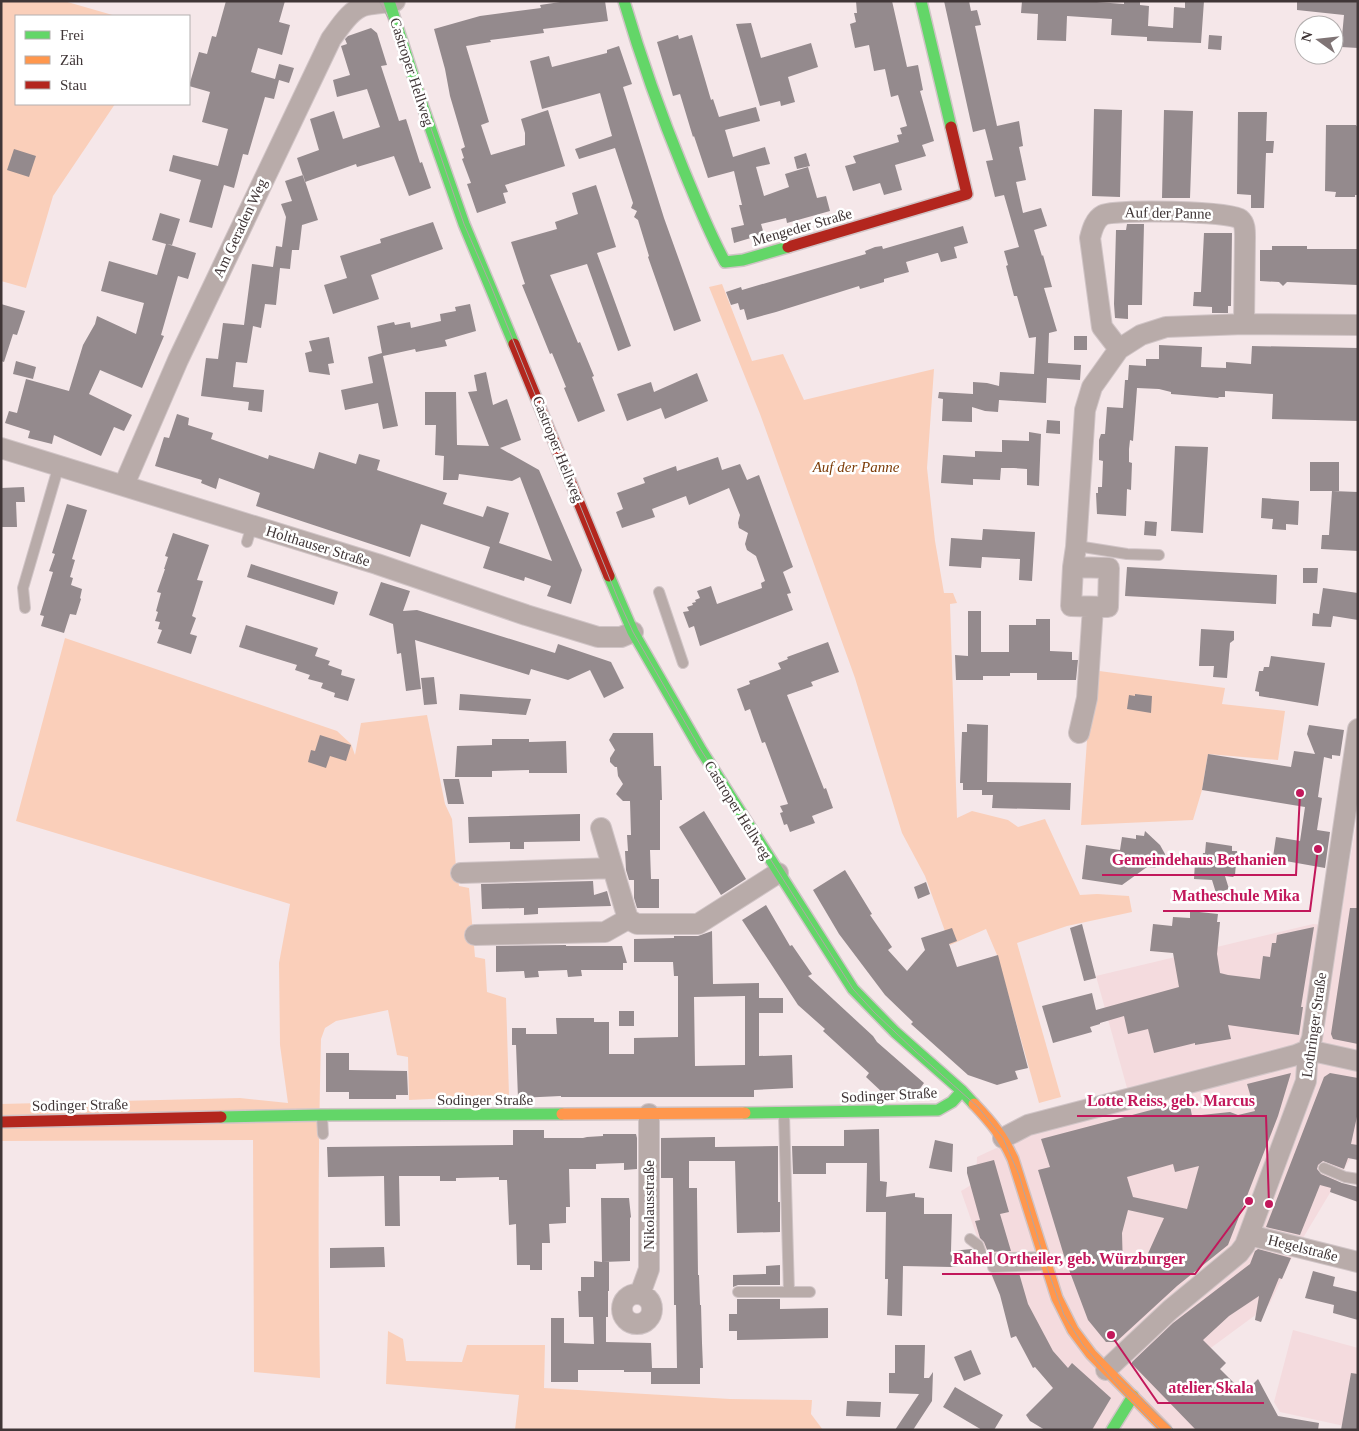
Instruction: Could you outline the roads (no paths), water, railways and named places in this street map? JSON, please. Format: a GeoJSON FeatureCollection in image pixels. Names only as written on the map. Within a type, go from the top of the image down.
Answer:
{"type":"FeatureCollection","features":[{"type":"Feature","properties":{"kind":"street","name":"Mengeder Straße"},"geometry":{"type":"LineString","coordinates":[[624,1],[634,38],[663,120],[712,240],[725,262],[743,260],[967,194],[922,1]]}},
{"type":"Feature","properties":{"kind":"street","name":"Am Geraden Weg"},"geometry":{"type":"LineString","coordinates":[[124,485],[178,360],[331,40],[342,23],[357,9],[366,5],[391,2]]}},
{"type":"Feature","properties":{"kind":"street","name":"Castroper Hellweg"},"geometry":{"type":"LineString","coordinates":[[391,2],[423,107],[464,224],[633,632],[679,714],[853,989],[915,1051],[962,1091],[993,1124],[1003,1138],[1019,1176],[1058,1298],[1072,1330],[1106,1370],[1166,1430]]}},
{"type":"Feature","properties":{"kind":"street","name":"Auf der Panne"},"geometry":{"type":"LineString","coordinates":[[1119,349],[1102,327],[1090,238],[1094,224],[1102,215],[1171,212],[1227,214],[1241,219],[1244,224],[1245,237],[1244,324]]}},
{"type":"Feature","properties":{"kind":"street"},"geometry":{"type":"LineString","coordinates":[[1073,568],[1110,568],[1108,607],[1071,606],[1073,568],[1076,546],[1085,410],[1092,387],[1119,349],[1141,335],[1166,326],[1244,324],[1358,325]]}},
{"type":"Feature","properties":{"kind":"street","name":"Holthauser Straße"},"geometry":{"type":"LineString","coordinates":[[1,448],[124,485],[250,534],[377,564],[598,638],[621,638],[633,632]]}},
{"type":"Feature","properties":{"kind":"street"},"geometry":{"type":"LineString","coordinates":[[1079,732],[1087,698],[1092,607]]}},
{"type":"Feature","properties":{"kind":"street","name":"Lothringer Straße"},"geometry":{"type":"LineString","coordinates":[[1106,1370],[1170,1310],[1239,1253],[1249,1235],[1306,1081],[1308,1050],[1312,1038],[1353,797],[1358,729]]}},
{"type":"Feature","properties":{"kind":"street"},"geometry":{"type":"LineString","coordinates":[[475,936],[605,932],[610,931],[628,919],[601,828]]}},
{"type":"Feature","properties":{"kind":"street"},"geometry":{"type":"LineString","coordinates":[[461,873],[613,868]]}},
{"type":"Feature","properties":{"kind":"street","name":"Castroper Hellweg"},"geometry":{"type":"LineString","coordinates":[[628,919],[637,924],[698,924],[778,873]]}},
{"type":"Feature","properties":{"kind":"street"},"geometry":{"type":"LineString","coordinates":[[1003,1138],[1036,1122],[1296,1055],[1308,1050],[1358,1061]]}},
{"type":"Feature","properties":{"kind":"street","name":"Sodinger Straße"},"geometry":{"type":"LineString","coordinates":[[1,1122],[322,1115],[784,1113],[938,1110],[952,1102],[962,1091]]}},
{"type":"Feature","properties":{"kind":"street","name":"Nikolausstraße"},"geometry":{"type":"LineString","coordinates":[[640,1294],[649,1269],[649,1114]]}},
{"type":"Feature","properties":{"kind":"street","name":"Hegelstraße"},"geometry":{"type":"LineString","coordinates":[[1249,1235],[1358,1262]]}},
{"type":"Feature","properties":{"kind":"street"},"geometry":{"type":"LineString","coordinates":[[1112,1430],[1133,1396]]}},
{"type":"Feature","properties":{"kind":"lane"},"geometry":{"type":"LineString","coordinates":[[25,608],[23,588],[59,465]]}},
{"type":"Feature","properties":{"kind":"lane"},"geometry":{"type":"LineString","coordinates":[[1076,546],[1127,554],[1159,555]]}},
{"type":"Feature","properties":{"kind":"lane"},"geometry":{"type":"LineString","coordinates":[[659,592],[683,664]]}},
{"type":"Feature","properties":{"kind":"lane"},"geometry":{"type":"LineString","coordinates":[[784,1113],[789,1292]]}},
{"type":"Feature","properties":{"kind":"lane"},"geometry":{"type":"LineString","coordinates":[[322,1115],[323,1134]]}},
{"type":"Feature","properties":{"kind":"lane"},"geometry":{"type":"LineString","coordinates":[[1324,1168],[1345,1177],[1358,1179]]}},
{"type":"Feature","properties":{"kind":"lane"},"geometry":{"type":"LineString","coordinates":[[970,1239],[978,1245],[980,1259],[1045,1261]]}},
{"type":"Feature","properties":{"kind":"lane"},"geometry":{"type":"LineString","coordinates":[[993,1266],[1045,1261]]}},
{"type":"Feature","properties":{"kind":"lane"},"geometry":{"type":"LineString","coordinates":[[738,1292],[810,1292]]}},
{"type":"Feature","properties":{"kind":"tram line"},"geometry":{"type":"LineString","coordinates":[[379,1],[402,44],[464,224],[633,632],[701,750],[853,989],[915,1051],[978,1107],[1003,1138],[1019,1175],[1046,1265],[1064,1315],[1083,1345],[1124,1393],[1161,1430]]}},
{"type":"Feature","properties":{"kind":"tram line"},"geometry":{"type":"LineString","coordinates":[[1117,1377],[1174,1430]]}},
{"type":"Feature","properties":{"kind":"place","name":"Gemeindehaus Bethanien"},"geometry":{"type":"Point","coordinates":[1300,793]}},
{"type":"Feature","properties":{"kind":"place","name":"Matheschule Mika"},"geometry":{"type":"Point","coordinates":[1318,849]}},
{"type":"Feature","properties":{"kind":"place","name":"Rahel Ortheiler, geb. Würzburger"},"geometry":{"type":"Point","coordinates":[1249,1201]}},
{"type":"Feature","properties":{"kind":"place","name":"Lotte Reiss, geb. Marcus"},"geometry":{"type":"Point","coordinates":[1269,1204]}},
{"type":"Feature","properties":{"kind":"place","name":"atelier Skala"},"geometry":{"type":"Point","coordinates":[1111,1335]}}]}
